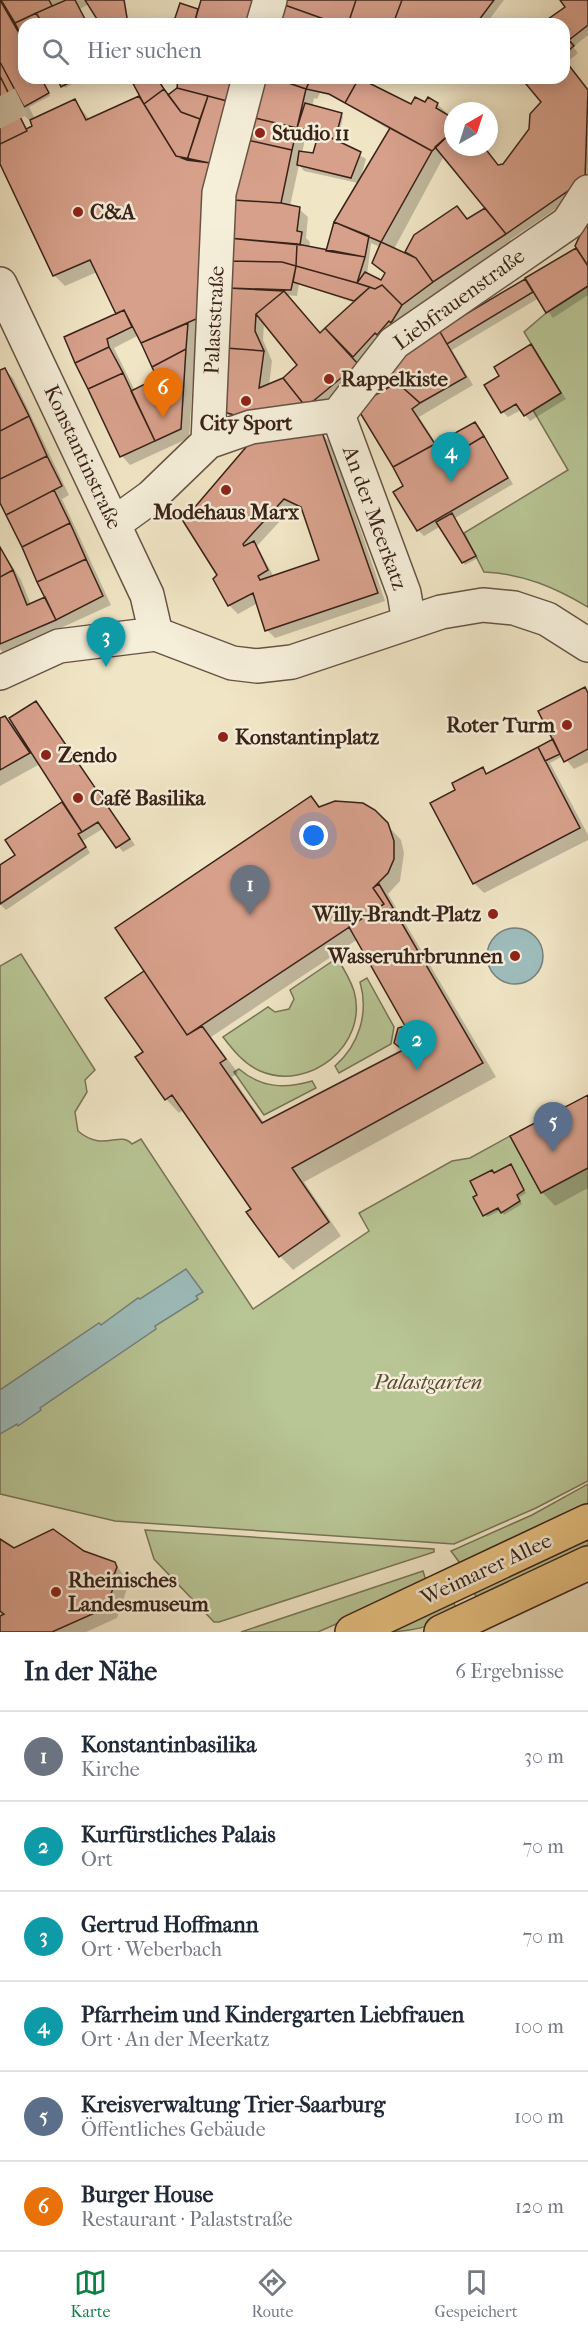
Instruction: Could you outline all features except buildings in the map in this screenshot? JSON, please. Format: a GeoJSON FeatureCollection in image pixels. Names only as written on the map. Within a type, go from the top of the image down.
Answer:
{"type":"FeatureCollection","features":[{"type":"Feature","properties":{"kind":"main road","name":"Weimarer Allee"},"geometry":{"type":"LineString","coordinates":[[352,1632],[588,1521]]}},
{"type":"Feature","properties":{"kind":"main road"},"geometry":{"type":"LineString","coordinates":[[441,1632],[588,1563]]}},
{"type":"Feature","properties":{"kind":"street"},"geometry":{"type":"LineString","coordinates":[[265,18],[270,0]]}},
{"type":"Feature","properties":{"kind":"street","name":"Palaststraße"},"geometry":{"type":"LineString","coordinates":[[208,442],[219,193],[247,84]]}},
{"type":"Feature","properties":{"kind":"street","name":"Liebfrauenstraße"},"geometry":{"type":"LineString","coordinates":[[338,415],[394,344],[568,223],[588,192]]}},
{"type":"Feature","properties":{"kind":"street","name":"Konstantinstraße"},"geometry":{"type":"LineString","coordinates":[[0,284],[15,329],[115,523],[147,595],[156,634]]}},
{"type":"Feature","properties":{"kind":"street"},"geometry":{"type":"LineString","coordinates":[[115,523],[151,497],[208,442],[251,426],[338,415]]}},
{"type":"Feature","properties":{"kind":"street","name":"An der Meerkatz"},"geometry":{"type":"LineString","coordinates":[[338,415],[406,608]]}},
{"type":"Feature","properties":{"kind":"street"},"geometry":{"type":"LineString","coordinates":[[0,673],[59,646],[156,634],[232,663],[256,666],[292,662],[406,608],[458,608],[490,605],[506,607],[547,619],[588,645]]}},
{"type":"Feature","properties":{"kind":"green space"},"geometry":{"type":"Polygon","coordinates":[[[588,286],[588,607],[563,593],[538,583],[499,573],[484,572],[464,533],[568,470],[533,410],[561,393],[524,332],[546,313],[588,286]]]}},
{"type":"Feature","properties":{"kind":"green space","name":"Palastgarten"},"geometry":{"type":"Polygon","coordinates":[[[21,954],[95,1070],[85,1080],[87,1092],[75,1112],[78,1131],[87,1137],[103,1141],[122,1139],[132,1144],[141,1139],[253,1309],[369,1231],[359,1213],[452,1161],[470,1158],[510,1136],[541,1193],[588,1168],[588,1481],[536,1508],[454,1544],[115,1521],[0,1494],[0,966],[21,954]]]}},
{"type":"Feature","properties":{"kind":"green space"},"geometry":{"type":"Polygon","coordinates":[[[337,958],[354,991],[356,1011],[353,1029],[344,1046],[331,1059],[315,1069],[297,1075],[279,1076],[260,1071],[244,1061],[223,1037],[268,1007],[275,1012],[289,1009],[294,999],[290,990],[337,958]]]}},
{"type":"Feature","properties":{"kind":"green space"},"geometry":{"type":"Polygon","coordinates":[[[367,978],[394,1027],[391,1044],[339,1073],[335,1066],[350,1048],[360,1028],[363,1005],[360,982],[367,978]]]}},
{"type":"Feature","properties":{"kind":"green space"},"geometry":{"type":"Polygon","coordinates":[[[239,1069],[265,1083],[283,1086],[312,1081],[316,1088],[264,1115],[234,1072],[239,1069]]]}},
{"type":"Feature","properties":{"kind":"green space"},"geometry":{"type":"Polygon","coordinates":[[[588,1484],[588,1506],[462,1566],[451,1551],[532,1515],[588,1484]]]}},
{"type":"Feature","properties":{"kind":"green space"},"geometry":{"type":"Polygon","coordinates":[[[145,1530],[434,1549],[434,1552],[214,1622],[154,1559],[145,1530]]]}},
{"type":"Feature","properties":{"kind":"green space"},"geometry":{"type":"Polygon","coordinates":[[[588,1534],[588,1545],[478,1600],[472,1589],[588,1534]]]}},
{"type":"Feature","properties":{"kind":"green space"},"geometry":{"type":"Polygon","coordinates":[[[423,1571],[427,1584],[318,1632],[241,1632],[423,1571]]]}},
{"type":"Feature","properties":{"kind":"green space"},"geometry":{"type":"Polygon","coordinates":[[[453,1601],[456,1608],[440,1621],[410,1630],[379,1632],[453,1601]]]}},
{"type":"Feature","properties":{"kind":"water","name":"Wasseruhrbrunnen"},"geometry":{"type":"Polygon","coordinates":[[[515,928],[526,930],[535,936],[541,945],[543,956],[541,967],[535,976],[526,982],[515,984],[504,982],[495,976],[489,967],[487,956],[489,945],[495,936],[504,930],[515,928]]]}},
{"type":"Feature","properties":{"kind":"water"},"geometry":{"type":"Polygon","coordinates":[[[186,1269],[203,1292],[196,1296],[198,1299],[155,1326],[156,1329],[40,1408],[41,1410],[18,1426],[17,1424],[0,1434],[0,1390],[99,1323],[101,1325],[138,1298],[140,1299],[186,1269]]]}},
{"type":"Feature","properties":{"kind":"tunnel"},"geometry":{"type":"LineString","coordinates":[[0,96],[13,122]]}},
{"type":"Feature","properties":{"kind":"place","name":"Studio 11"},"geometry":{"type":"Point","coordinates":[260,133]}},
{"type":"Feature","properties":{"kind":"place","name":"C&A"},"geometry":{"type":"Point","coordinates":[78,212]}},
{"type":"Feature","properties":{"kind":"place","name":"Rappelkiste"},"geometry":{"type":"Point","coordinates":[329,379]}},
{"type":"Feature","properties":{"kind":"place","name":"City Sport"},"geometry":{"type":"Point","coordinates":[246,401]}},
{"type":"Feature","properties":{"kind":"place","name":"Burger House"},"geometry":{"type":"Point","coordinates":[163,418]}},
{"type":"Feature","properties":{"kind":"place","name":"Pfarrheim und Kindergarten Liebfrauen"},"geometry":{"type":"Point","coordinates":[451,482]}},
{"type":"Feature","properties":{"kind":"place","name":"Modehaus Marx"},"geometry":{"type":"Point","coordinates":[226,490]}},
{"type":"Feature","properties":{"kind":"place","name":"Gertrud Hoffmann"},"geometry":{"type":"Point","coordinates":[106,667]}},
{"type":"Feature","properties":{"kind":"place","name":"Roter Turm"},"geometry":{"type":"Point","coordinates":[567,725]}},
{"type":"Feature","properties":{"kind":"place","name":"Konstantinplatz"},"geometry":{"type":"Point","coordinates":[223,737]}},
{"type":"Feature","properties":{"kind":"place","name":"Zendo"},"geometry":{"type":"Point","coordinates":[46,755]}},
{"type":"Feature","properties":{"kind":"place","name":"Café Basilika"},"geometry":{"type":"Point","coordinates":[78,798]}},
{"type":"Feature","properties":{"kind":"place","name":"Willy-Brandt-Platz"},"geometry":{"type":"Point","coordinates":[493,914]}},
{"type":"Feature","properties":{"kind":"place","name":"Konstantinbasilika"},"geometry":{"type":"Point","coordinates":[250,915]}},
{"type":"Feature","properties":{"kind":"place","name":"Wasseruhrbrunnen"},"geometry":{"type":"Point","coordinates":[515,956]}},
{"type":"Feature","properties":{"kind":"place","name":"Kurfürstliches Palais"},"geometry":{"type":"Point","coordinates":[417,1070]}},
{"type":"Feature","properties":{"kind":"place","name":"Kreisverwaltung Trier-Saarburg"},"geometry":{"type":"Point","coordinates":[553,1152]}},
{"type":"Feature","properties":{"kind":"place","name":"Rheinisches Landesmuseum"},"geometry":{"type":"Point","coordinates":[56,1592]}}]}
